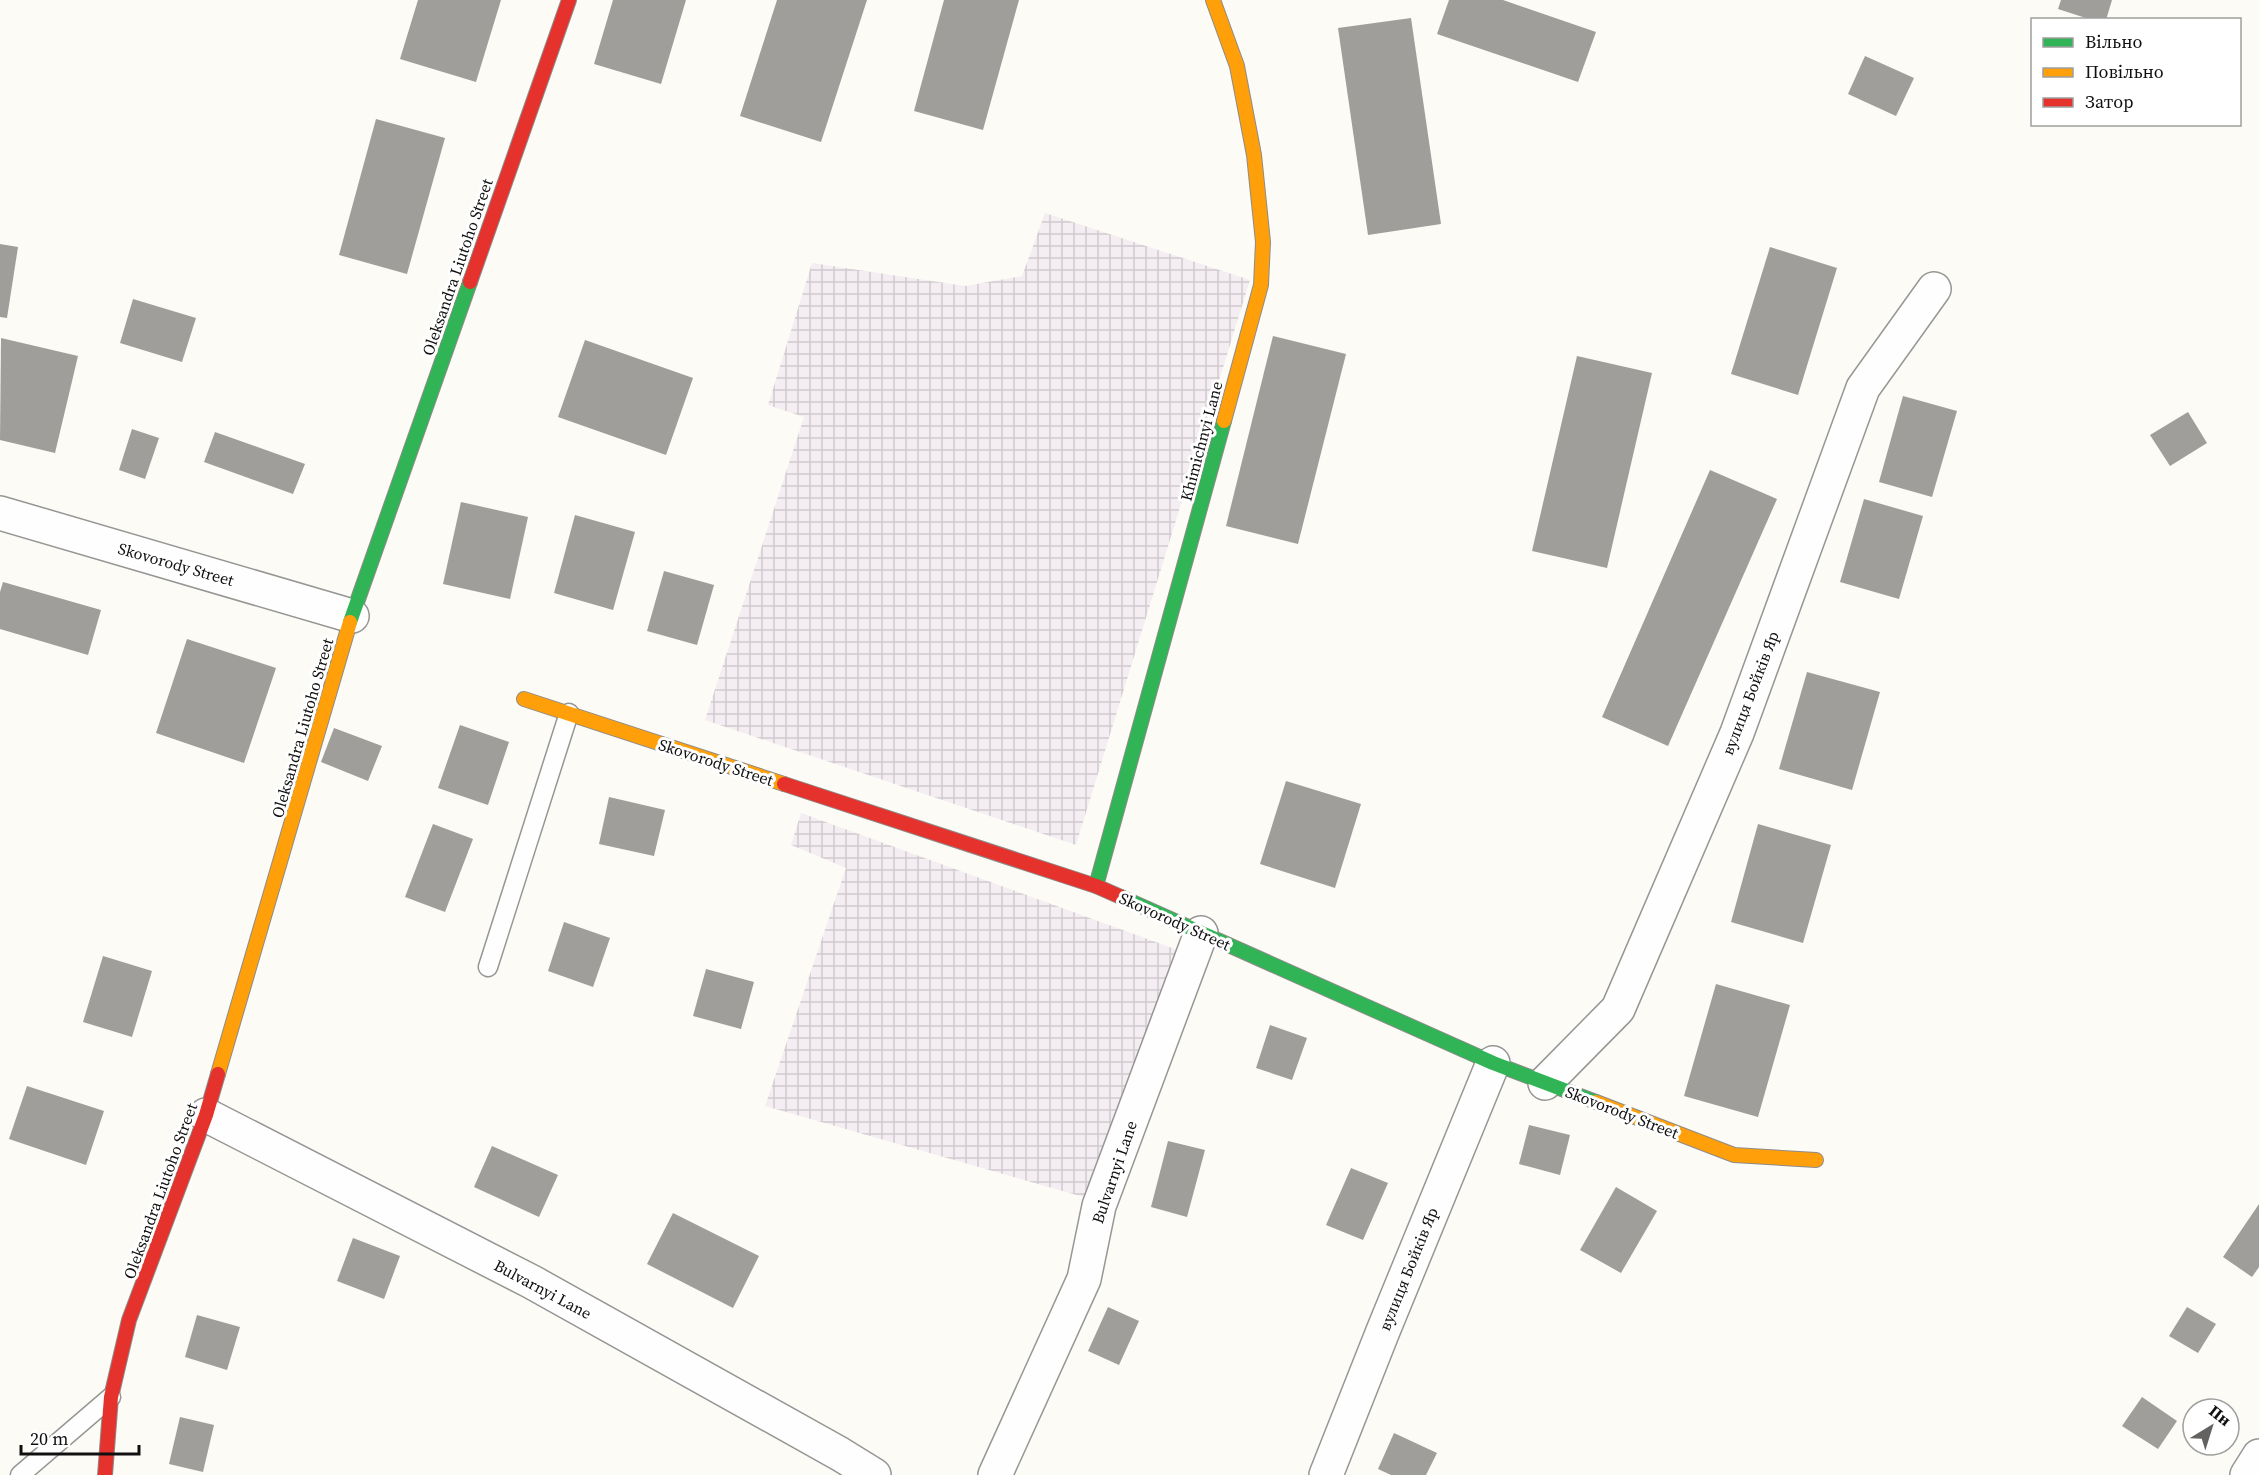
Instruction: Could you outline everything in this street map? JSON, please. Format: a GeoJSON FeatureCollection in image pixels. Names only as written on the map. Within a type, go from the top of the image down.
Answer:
{"type":"FeatureCollection","features":[{"type":"Feature","properties":{"kind":"street","name":"Oleksandra Liutoho Street"},"geometry":{"type":"LineString","coordinates":[[105,1475],[111,1397],[129,1320],[206,1116],[352,616],[569,0]]}},
{"type":"Feature","properties":{"kind":"street","name":"Khimichnyi Lane"},"geometry":{"type":"LineString","coordinates":[[1096,886],[1261,285],[1263,242],[1254,155],[1237,66],[1213,0]]}},
{"type":"Feature","properties":{"kind":"street","name":"вулиця Бойків Яр"},"geometry":{"type":"LineString","coordinates":[[1545,1083],[1618,1009],[1737,733],[1863,388],[1934,289]]}},
{"type":"Feature","properties":{"kind":"street","name":"Skovorody Street"},"geometry":{"type":"LineString","coordinates":[[0,513],[352,616]]}},
{"type":"Feature","properties":{"kind":"street","name":"Skovorody Street"},"geometry":{"type":"LineString","coordinates":[[524,699],[1096,886],[1492,1063],[1734,1155],[1816,1160]]}},
{"type":"Feature","properties":{"kind":"street","name":"Bulvarnyi Lane"},"geometry":{"type":"LineString","coordinates":[[994,1475],[1084,1279],[1099,1206],[1201,933]]}},
{"type":"Feature","properties":{"kind":"street","name":"вулиця Бойків Яр"},"geometry":{"type":"LineString","coordinates":[[1326,1475],[1492,1063]]}},
{"type":"Feature","properties":{"kind":"street","name":"Bulvarnyi Lane"},"geometry":{"type":"LineString","coordinates":[[206,1116],[532,1282],[874,1475]]}},
{"type":"Feature","properties":{"kind":"street"},"geometry":{"type":"LineString","coordinates":[[2247,1475],[2259,1456]]}},
{"type":"Feature","properties":{"kind":"lane"},"geometry":{"type":"LineString","coordinates":[[488,967],[568,713]]}},
{"type":"Feature","properties":{"kind":"lane"},"geometry":{"type":"LineString","coordinates":[[20,1475],[111,1397]]}},
{"type":"Feature","properties":{"kind":"shaded area"},"geometry":{"type":"Polygon","coordinates":[[[1045,213],[1250,280],[1076,845],[705,720],[804,417],[768,405],[812,263],[965,286],[1022,276],[1045,213]]]}},
{"type":"Feature","properties":{"kind":"shaded area"},"geometry":{"type":"Polygon","coordinates":[[[801,813],[1186,953],[1087,1198],[765,1106],[846,868],[791,845],[801,813]]]}},
{"type":"Feature","properties":{"kind":"building"},"geometry":{"type":"Polygon","coordinates":[[[418,0],[501,0],[476,82],[400,59],[418,0]]]}},
{"type":"Feature","properties":{"kind":"building"},"geometry":{"type":"Polygon","coordinates":[[[613,0],[686,0],[661,84],[594,64],[613,0]]]}},
{"type":"Feature","properties":{"kind":"building"},"geometry":{"type":"Polygon","coordinates":[[[777,0],[867,0],[821,142],[740,116],[777,0]]]}},
{"type":"Feature","properties":{"kind":"building"},"geometry":{"type":"Polygon","coordinates":[[[944,0],[1019,0],[983,130],[914,111],[944,0]]]}},
{"type":"Feature","properties":{"kind":"building"},"geometry":{"type":"Polygon","coordinates":[[[1449,0],[1503,0],[1596,32],[1578,82],[1437,34],[1449,0]]]}},
{"type":"Feature","properties":{"kind":"building"},"geometry":{"type":"Polygon","coordinates":[[[2061,0],[2112,0],[2107,18],[2086,18],[2058,9],[2061,0]]]}},
{"type":"Feature","properties":{"kind":"building"},"geometry":{"type":"Polygon","coordinates":[[[1411,18],[1441,224],[1368,235],[1338,28],[1411,18]]]}},
{"type":"Feature","properties":{"kind":"building"},"geometry":{"type":"Polygon","coordinates":[[[1865,56],[1914,78],[1896,116],[1848,94],[1865,56]]]}},
{"type":"Feature","properties":{"kind":"building"},"geometry":{"type":"Polygon","coordinates":[[[376,119],[445,138],[407,274],[339,255],[376,119]]]}},
{"type":"Feature","properties":{"kind":"building"},"geometry":{"type":"Polygon","coordinates":[[[0,244],[18,247],[7,318],[0,317],[0,244]]]}},
{"type":"Feature","properties":{"kind":"building"},"geometry":{"type":"Polygon","coordinates":[[[1770,247],[1837,268],[1798,395],[1731,374],[1770,247]]]}},
{"type":"Feature","properties":{"kind":"building"},"geometry":{"type":"Polygon","coordinates":[[[133,299],[196,318],[182,362],[120,343],[133,299]]]}},
{"type":"Feature","properties":{"kind":"building"},"geometry":{"type":"Polygon","coordinates":[[[1273,336],[1346,354],[1298,544],[1226,526],[1273,336]]]}},
{"type":"Feature","properties":{"kind":"building"},"geometry":{"type":"Polygon","coordinates":[[[1,338],[78,356],[55,453],[0,440],[1,338]]]}},
{"type":"Feature","properties":{"kind":"building"},"geometry":{"type":"Polygon","coordinates":[[[585,340],[693,378],[666,455],[558,417],[585,340]]]}},
{"type":"Feature","properties":{"kind":"building"},"geometry":{"type":"Polygon","coordinates":[[[1577,356],[1652,373],[1607,568],[1532,551],[1577,356]]]}},
{"type":"Feature","properties":{"kind":"building"},"geometry":{"type":"Polygon","coordinates":[[[1903,396],[1957,411],[1932,497],[1879,482],[1903,396]]]}},
{"type":"Feature","properties":{"kind":"building"},"geometry":{"type":"Polygon","coordinates":[[[2188,412],[2207,443],[2170,466],[2150,435],[2188,412]]]}},
{"type":"Feature","properties":{"kind":"building"},"geometry":{"type":"Polygon","coordinates":[[[132,429],[159,438],[145,479],[119,470],[132,429]]]}},
{"type":"Feature","properties":{"kind":"building"},"geometry":{"type":"Polygon","coordinates":[[[215,432],[305,464],[293,494],[204,462],[215,432]]]}},
{"type":"Feature","properties":{"kind":"building"},"geometry":{"type":"Polygon","coordinates":[[[1710,470],[1777,499],[1668,746],[1602,717],[1710,470]]]}},
{"type":"Feature","properties":{"kind":"building"},"geometry":{"type":"Polygon","coordinates":[[[1864,499],[1923,516],[1899,599],[1840,582],[1864,499]]]}},
{"type":"Feature","properties":{"kind":"building"},"geometry":{"type":"Polygon","coordinates":[[[461,502],[528,517],[510,599],[443,584],[461,502]]]}},
{"type":"Feature","properties":{"kind":"building"},"geometry":{"type":"Polygon","coordinates":[[[575,515],[635,532],[613,610],[554,593],[575,515]]]}},
{"type":"Feature","properties":{"kind":"building"},"geometry":{"type":"Polygon","coordinates":[[[664,571],[714,585],[697,645],[647,631],[664,571]]]}},
{"type":"Feature","properties":{"kind":"building"},"geometry":{"type":"Polygon","coordinates":[[[3,582],[101,610],[88,655],[0,629],[0,592],[3,582]]]}},
{"type":"Feature","properties":{"kind":"building"},"geometry":{"type":"Polygon","coordinates":[[[187,639],[276,668],[244,763],[156,733],[187,639]]]}},
{"type":"Feature","properties":{"kind":"building"},"geometry":{"type":"Polygon","coordinates":[[[1807,672],[1880,692],[1852,790],[1779,769],[1807,672]]]}},
{"type":"Feature","properties":{"kind":"building"},"geometry":{"type":"Polygon","coordinates":[[[460,725],[509,742],[488,805],[438,788],[460,725]]]}},
{"type":"Feature","properties":{"kind":"building"},"geometry":{"type":"Polygon","coordinates":[[[334,728],[382,746],[368,781],[321,762],[334,728]]]}},
{"type":"Feature","properties":{"kind":"building"},"geometry":{"type":"Polygon","coordinates":[[[1286,781],[1361,804],[1335,888],[1260,864],[1286,781]]]}},
{"type":"Feature","properties":{"kind":"building"},"geometry":{"type":"Polygon","coordinates":[[[609,797],[665,810],[654,856],[599,844],[609,797]]]}},
{"type":"Feature","properties":{"kind":"building"},"geometry":{"type":"Polygon","coordinates":[[[433,824],[473,839],[445,912],[405,897],[433,824]]]}},
{"type":"Feature","properties":{"kind":"building"},"geometry":{"type":"Polygon","coordinates":[[[1758,824],[1831,845],[1803,943],[1731,922],[1758,824]]]}},
{"type":"Feature","properties":{"kind":"building"},"geometry":{"type":"Polygon","coordinates":[[[564,922],[610,938],[593,987],[548,971],[564,922]]]}},
{"type":"Feature","properties":{"kind":"building"},"geometry":{"type":"Polygon","coordinates":[[[103,956],[152,971],[132,1037],[83,1022],[103,956]]]}},
{"type":"Feature","properties":{"kind":"building"},"geometry":{"type":"Polygon","coordinates":[[[706,969],[754,982],[741,1029],[693,1016],[706,969]]]}},
{"type":"Feature","properties":{"kind":"building"},"geometry":{"type":"Polygon","coordinates":[[[1716,984],[1790,1005],[1758,1117],[1684,1096],[1716,984]]]}},
{"type":"Feature","properties":{"kind":"building"},"geometry":{"type":"Polygon","coordinates":[[[1270,1025],[1307,1038],[1292,1080],[1256,1068],[1270,1025]]]}},
{"type":"Feature","properties":{"kind":"building"},"geometry":{"type":"Polygon","coordinates":[[[27,1086],[104,1111],[86,1165],[9,1139],[27,1086]]]}},
{"type":"Feature","properties":{"kind":"building"},"geometry":{"type":"Polygon","coordinates":[[[1529,1125],[1570,1135],[1560,1175],[1519,1164],[1529,1125]]]}},
{"type":"Feature","properties":{"kind":"building"},"geometry":{"type":"Polygon","coordinates":[[[1168,1141],[1205,1150],[1187,1217],[1151,1207],[1168,1141]]]}},
{"type":"Feature","properties":{"kind":"building"},"geometry":{"type":"Polygon","coordinates":[[[492,1146],[558,1175],[539,1217],[474,1187],[492,1146]]]}},
{"type":"Feature","properties":{"kind":"building"},"geometry":{"type":"Polygon","coordinates":[[[1351,1168],[1388,1183],[1363,1240],[1326,1225],[1351,1168]]]}},
{"type":"Feature","properties":{"kind":"building"},"geometry":{"type":"Polygon","coordinates":[[[1616,1187],[1657,1211],[1621,1273],[1580,1250],[1616,1187]]]}},
{"type":"Feature","properties":{"kind":"building"},"geometry":{"type":"Polygon","coordinates":[[[2259,1204],[2259,1267],[2252,1277],[2223,1257],[2259,1204]]]}},
{"type":"Feature","properties":{"kind":"building"},"geometry":{"type":"Polygon","coordinates":[[[673,1213],[759,1256],[733,1308],[647,1264],[673,1213]]]}},
{"type":"Feature","properties":{"kind":"building"},"geometry":{"type":"Polygon","coordinates":[[[353,1238],[400,1256],[384,1299],[337,1281],[353,1238]]]}},
{"type":"Feature","properties":{"kind":"building"},"geometry":{"type":"Polygon","coordinates":[[[1108,1307],[1139,1321],[1119,1365],[1088,1351],[1108,1307]]]}},
{"type":"Feature","properties":{"kind":"building"},"geometry":{"type":"Polygon","coordinates":[[[2187,1307],[2216,1324],[2198,1353],[2169,1336],[2187,1307]]]}},
{"type":"Feature","properties":{"kind":"building"},"geometry":{"type":"Polygon","coordinates":[[[197,1315],[240,1327],[227,1370],[185,1357],[197,1315]]]}},
{"type":"Feature","properties":{"kind":"building"},"geometry":{"type":"Polygon","coordinates":[[[2142,1397],[2177,1421],[2158,1449],[2122,1426],[2142,1397]]]}},
{"type":"Feature","properties":{"kind":"building"},"geometry":{"type":"Polygon","coordinates":[[[180,1417],[214,1425],[203,1472],[169,1464],[180,1417]]]}},
{"type":"Feature","properties":{"kind":"building"},"geometry":{"type":"Polygon","coordinates":[[[1394,1433],[1437,1453],[1426,1475],[1391,1475],[1378,1469],[1394,1433]]]}},
{"type":"Feature","properties":{"kind":"traffic: fast"},"geometry":{"type":"LineString","coordinates":[[350,622],[470,282]]}},
{"type":"Feature","properties":{"kind":"traffic: fast"},"geometry":{"type":"LineString","coordinates":[[1096,886],[1224,421]]}},
{"type":"Feature","properties":{"kind":"traffic: fast"},"geometry":{"type":"LineString","coordinates":[[1121,897],[1493,1063],[1596,1102]]}},
{"type":"Feature","properties":{"kind":"traffic: slow"},"geometry":{"type":"LineString","coordinates":[[1213,0],[1237,66],[1254,155],[1263,242],[1261,285],[1224,421]]}},
{"type":"Feature","properties":{"kind":"traffic: slow"},"geometry":{"type":"LineString","coordinates":[[218,1074],[350,622]]}},
{"type":"Feature","properties":{"kind":"traffic: slow"},"geometry":{"type":"LineString","coordinates":[[524,699],[784,784]]}},
{"type":"Feature","properties":{"kind":"traffic: slow"},"geometry":{"type":"LineString","coordinates":[[1596,1102],[1734,1155],[1816,1160]]}},
{"type":"Feature","properties":{"kind":"traffic: jam"},"geometry":{"type":"LineString","coordinates":[[470,282],[569,0]]}},
{"type":"Feature","properties":{"kind":"traffic: jam"},"geometry":{"type":"LineString","coordinates":[[784,784],[1096,886],[1121,897]]}},
{"type":"Feature","properties":{"kind":"traffic: jam"},"geometry":{"type":"LineString","coordinates":[[105,1475],[111,1397],[129,1320],[206,1115],[218,1074]]}}]}
